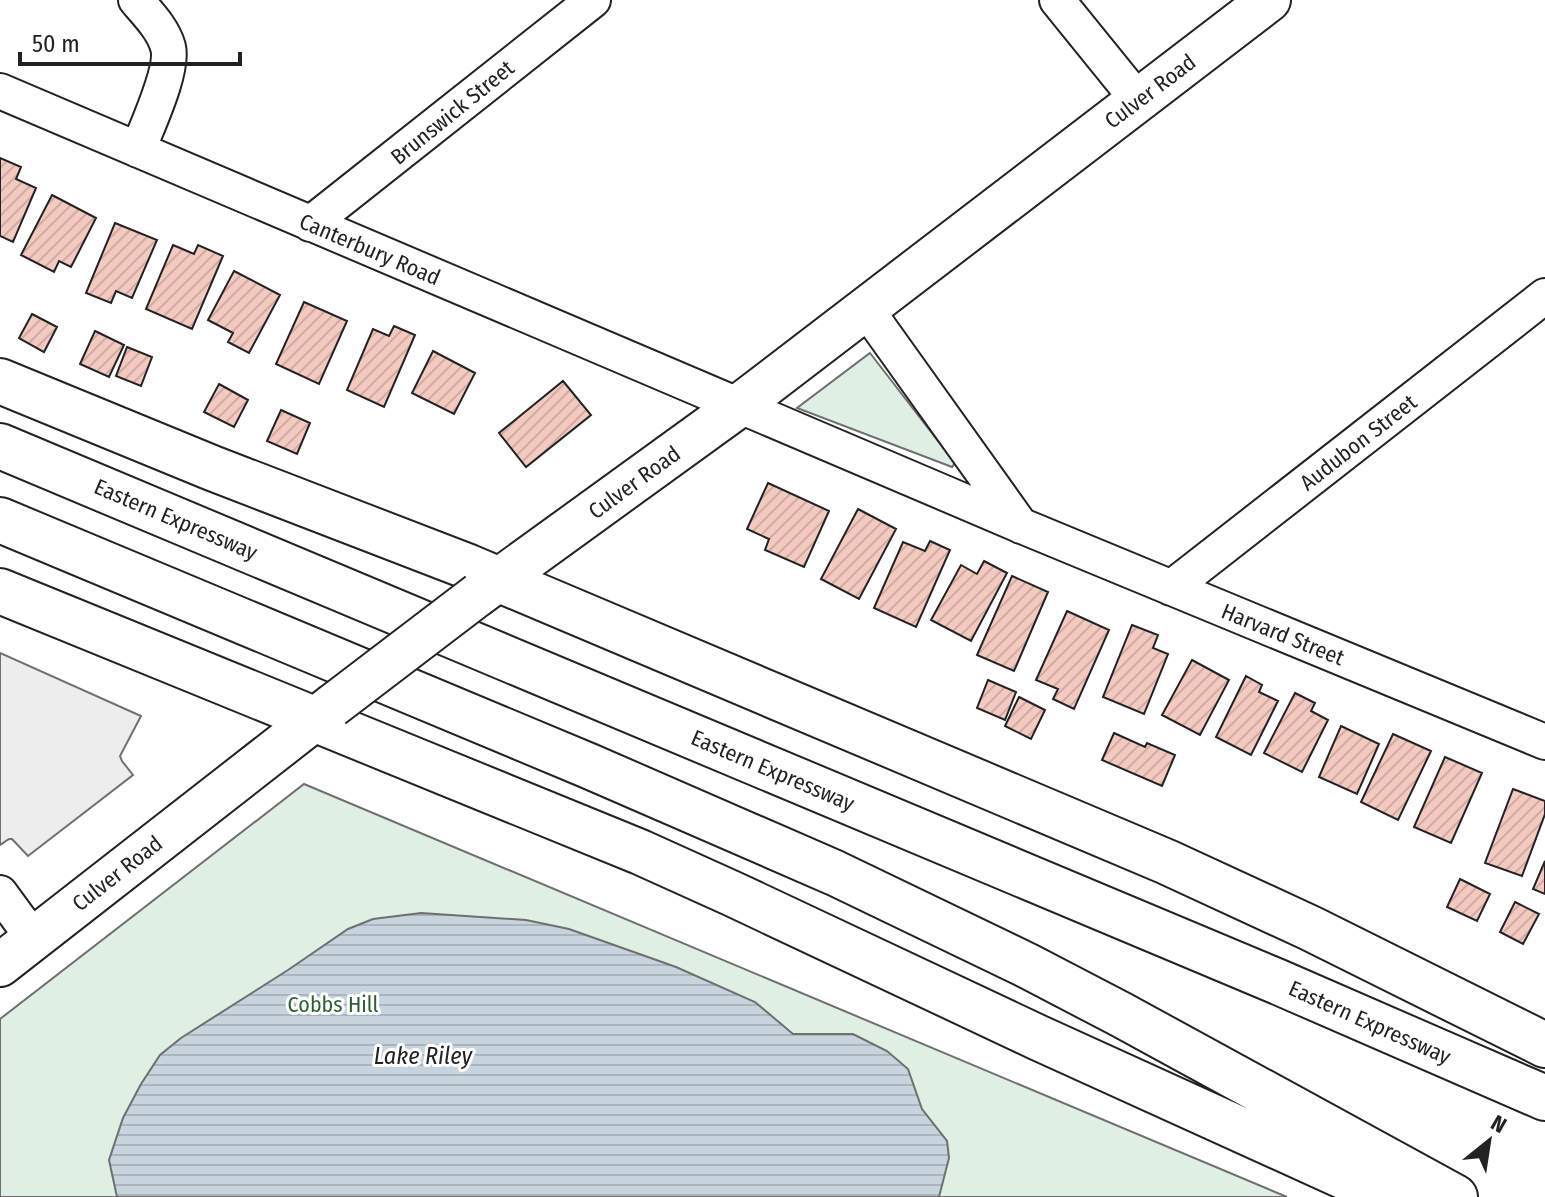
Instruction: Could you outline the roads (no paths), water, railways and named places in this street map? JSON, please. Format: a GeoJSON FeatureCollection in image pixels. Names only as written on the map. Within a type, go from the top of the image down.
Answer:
{"type":"FeatureCollection","features":[{"type":"Feature","properties":{"kind":"highway"},"geometry":{"type":"LineString","coordinates":[[0,381],[489,587],[1203,877],[1545,1045]]}},
{"type":"Feature","properties":{"kind":"highway","name":"Eastern Expressway"},"geometry":{"type":"LineString","coordinates":[[0,446],[1248,969],[1545,1098]]}},
{"type":"Feature","properties":{"kind":"highway"},"geometry":{"type":"LineString","coordinates":[[0,520],[589,766],[835,873],[1120,1014],[1455,1197]]}},
{"type":"Feature","properties":{"kind":"highway"},"geometry":{"type":"LineString","coordinates":[[0,591],[323,713],[662,862],[1389,1197]]}},
{"type":"Feature","properties":{"kind":"main road","name":"Culver Road"},"geometry":{"type":"LineString","coordinates":[[0,965],[323,713],[489,587],[740,405],[1269,0]]}},
{"type":"Feature","properties":{"kind":"street"},"geometry":{"type":"LineString","coordinates":[[136,0],[156,24],[169,49],[165,78],[138,150]]}},
{"type":"Feature","properties":{"kind":"street","name":"Brunswick Street"},"geometry":{"type":"LineString","coordinates":[[310,224],[593,0]]}},
{"type":"Feature","properties":{"kind":"street"},"geometry":{"type":"LineString","coordinates":[[1057,0],[1138,100]]}},
{"type":"Feature","properties":{"kind":"street","name":"Canterbury Road"},"geometry":{"type":"LineString","coordinates":[[0,91],[740,405]]}},
{"type":"Feature","properties":{"kind":"street","name":"Audubon Street"},"geometry":{"type":"LineString","coordinates":[[1171,588],[1545,296]]}},
{"type":"Feature","properties":{"kind":"street"},"geometry":{"type":"LineString","coordinates":[[866,309],[1022,526]]}},
{"type":"Feature","properties":{"kind":"street","name":"Harvard Street"},"geometry":{"type":"LineString","coordinates":[[740,405],[1022,526],[1545,742]]}},
{"type":"Feature","properties":{"kind":"street"},"geometry":{"type":"LineString","coordinates":[[0,893],[33,938]]}},
{"type":"Feature","properties":{"kind":"water","name":"Lake Riley"},"geometry":{"type":"Polygon","coordinates":[[[421,913],[526,920],[569,929],[676,967],[755,1002],[793,1034],[853,1034],[887,1051],[908,1069],[922,1109],[947,1141],[949,1158],[939,1197],[117,1197],[109,1160],[123,1118],[160,1055],[181,1038],[348,929],[373,919],[421,913]]]}},
{"type":"Feature","properties":{"kind":"park label","name":"Cobbs Hill"},"geometry":{"type":"Point","coordinates":[333,1004]}}]}
